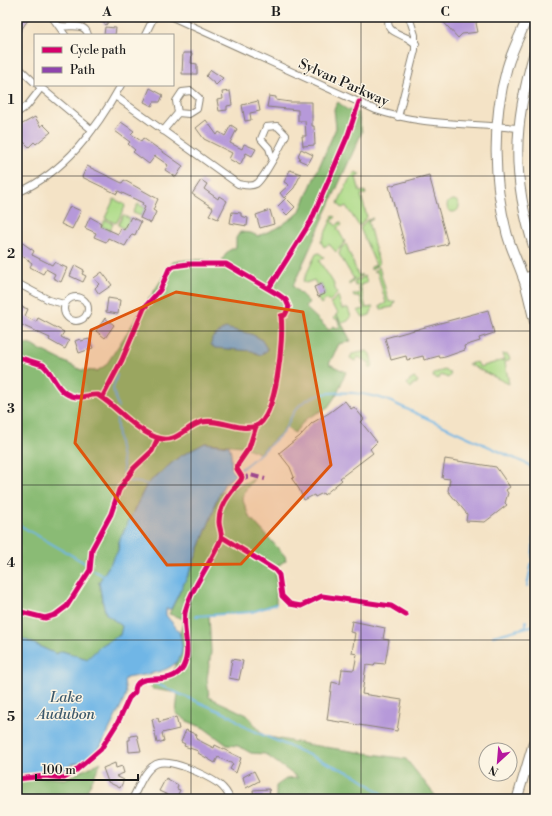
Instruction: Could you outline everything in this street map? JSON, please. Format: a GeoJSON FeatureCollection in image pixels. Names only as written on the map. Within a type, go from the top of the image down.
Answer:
{"type":"FeatureCollection","features":[{"type":"Feature","properties":{"kind":"main road"},"geometry":{"type":"LineString","coordinates":[[528,17],[508,66],[497,126],[499,185],[502,214],[512,249],[523,278],[535,324]]}},
{"type":"Feature","properties":{"kind":"main road"},"geometry":{"type":"LineString","coordinates":[[535,50],[520,109],[517,128],[518,172],[521,198],[535,251]]}},
{"type":"Feature","properties":{"kind":"main road"},"geometry":{"type":"LineString","coordinates":[[523,278],[535,275]]}},
{"type":"Feature","properties":{"kind":"main road"},"geometry":{"type":"LineString","coordinates":[[517,799],[535,738]]}},
{"type":"Feature","properties":{"kind":"street"},"geometry":{"type":"LineString","coordinates":[[52,17],[64,34]]}},
{"type":"Feature","properties":{"kind":"street"},"geometry":{"type":"LineString","coordinates":[[146,34],[154,17]]}},
{"type":"Feature","properties":{"kind":"street","name":"Sylvan Parkway"},"geometry":{"type":"LineString","coordinates":[[172,17],[376,110],[398,117],[422,121],[517,128]]}},
{"type":"Feature","properties":{"kind":"street"},"geometry":{"type":"LineString","coordinates":[[389,17],[388,25],[390,30],[406,37],[416,44]]}},
{"type":"Feature","properties":{"kind":"street"},"geometry":{"type":"LineString","coordinates":[[398,117],[416,44],[415,35],[409,17]]}},
{"type":"Feature","properties":{"kind":"street"},"geometry":{"type":"LineString","coordinates":[[60,26],[82,27],[88,34]]}},
{"type":"Feature","properties":{"kind":"street"},"geometry":{"type":"LineString","coordinates":[[17,66],[34,82]]}},
{"type":"Feature","properties":{"kind":"street"},"geometry":{"type":"LineString","coordinates":[[17,193],[51,175],[72,155],[92,130],[120,86]]}},
{"type":"Feature","properties":{"kind":"street"},"geometry":{"type":"LineString","coordinates":[[17,113],[27,106],[40,87],[92,130]]}},
{"type":"Feature","properties":{"kind":"street"},"geometry":{"type":"LineString","coordinates":[[115,96],[238,184],[249,186],[256,184],[262,177],[286,135],[277,126],[266,127],[261,138],[269,148],[272,158]]}},
{"type":"Feature","properties":{"kind":"street"},"geometry":{"type":"LineString","coordinates":[[163,131],[178,113]]}},
{"type":"Feature","properties":{"kind":"street"},"geometry":{"type":"LineString","coordinates":[[17,283],[49,300],[64,304]]}},
{"type":"Feature","properties":{"kind":"street"},"geometry":{"type":"LineString","coordinates":[[70,297],[78,297],[86,301],[88,313],[82,319],[71,320],[65,315],[64,304],[70,297]]}},
{"type":"Feature","properties":{"kind":"street"},"geometry":{"type":"LineString","coordinates":[[132,799],[150,768],[157,764],[170,762],[219,784],[228,794],[230,799]]}},
{"type":"Feature","properties":{"kind":"highlighted area"},"geometry":{"type":"Polygon","coordinates":[[[176,292],[303,312],[331,465],[241,564],[167,565],[75,443],[91,330],[176,292]]]}},
{"type":"Feature","properties":{"kind":"green space"},"geometry":{"type":"Polygon","coordinates":[[[338,102],[346,109],[358,113],[362,132],[293,286],[309,302],[305,307],[329,330],[333,326],[340,329],[337,315],[351,341],[339,344],[329,364],[346,372],[337,394],[328,407],[306,419],[294,433],[285,427],[282,432],[259,453],[243,446],[205,443],[179,457],[147,484],[119,541],[118,551],[99,582],[106,614],[123,626],[120,635],[102,645],[88,659],[62,651],[56,654],[17,636],[17,342],[31,345],[81,370],[97,371],[106,365],[173,262],[200,260],[209,261],[218,265],[224,265],[225,263],[222,260],[228,251],[236,247],[236,238],[240,232],[251,233],[258,236],[279,227],[299,213],[336,128],[334,109],[338,102]]]}},
{"type":"Feature","properties":{"kind":"green space"},"geometry":{"type":"Polygon","coordinates":[[[356,172],[361,175],[356,177],[360,192],[365,191],[366,194],[361,195],[367,217],[359,226],[346,206],[342,208],[338,203],[350,178],[356,172]]]}},
{"type":"Feature","properties":{"kind":"green space"},"geometry":{"type":"Polygon","coordinates":[[[114,199],[124,204],[125,207],[115,223],[105,218],[114,199]]]}},
{"type":"Feature","properties":{"kind":"green space"},"geometry":{"type":"Polygon","coordinates":[[[451,200],[455,200],[459,206],[455,212],[451,212],[447,208],[447,204],[451,200]]]}},
{"type":"Feature","properties":{"kind":"green space"},"geometry":{"type":"Polygon","coordinates":[[[138,204],[145,208],[141,216],[133,213],[138,204]]]}},
{"type":"Feature","properties":{"kind":"green space"},"geometry":{"type":"Polygon","coordinates":[[[123,215],[130,219],[125,229],[118,225],[123,215]]]}},
{"type":"Feature","properties":{"kind":"green space"},"geometry":{"type":"Polygon","coordinates":[[[333,216],[336,217],[332,221],[336,226],[340,222],[342,225],[337,228],[345,242],[336,252],[329,244],[324,247],[321,242],[333,216]]]}},
{"type":"Feature","properties":{"kind":"green space"},"geometry":{"type":"Polygon","coordinates":[[[373,218],[368,221],[379,264],[371,270],[371,267],[376,265],[360,228],[367,220],[373,218]]]}},
{"type":"Feature","properties":{"kind":"green space"},"geometry":{"type":"Polygon","coordinates":[[[105,220],[113,224],[110,230],[101,226],[105,220]]]}},
{"type":"Feature","properties":{"kind":"green space"},"geometry":{"type":"Polygon","coordinates":[[[346,244],[358,275],[362,275],[349,285],[349,282],[354,279],[339,254],[341,248],[346,244]]]}},
{"type":"Feature","properties":{"kind":"green space"},"geometry":{"type":"Polygon","coordinates":[[[319,253],[324,257],[319,261],[333,282],[337,294],[329,302],[326,299],[321,304],[317,298],[325,294],[321,284],[317,286],[314,280],[306,283],[303,281],[316,254],[319,253]]]}},
{"type":"Feature","properties":{"kind":"green space"},"geometry":{"type":"Polygon","coordinates":[[[379,267],[389,302],[395,301],[393,307],[381,309],[380,306],[386,303],[377,271],[373,272],[379,267]]]}},
{"type":"Feature","properties":{"kind":"green space"},"geometry":{"type":"Polygon","coordinates":[[[365,276],[367,283],[360,285],[366,308],[373,307],[370,315],[363,317],[357,311],[364,309],[360,296],[354,297],[353,295],[360,293],[358,285],[355,286],[354,283],[365,276]]]}},
{"type":"Feature","properties":{"kind":"green space"},"geometry":{"type":"Polygon","coordinates":[[[338,296],[342,309],[348,308],[351,317],[348,321],[342,323],[334,318],[338,312],[330,304],[338,296]]]}},
{"type":"Feature","properties":{"kind":"green space"},"geometry":{"type":"Polygon","coordinates":[[[367,351],[370,354],[373,366],[372,368],[368,368],[370,363],[358,357],[355,361],[350,358],[352,354],[367,351]]]}},
{"type":"Feature","properties":{"kind":"green space"},"geometry":{"type":"Polygon","coordinates":[[[502,354],[508,355],[510,359],[505,362],[509,384],[468,364],[477,362],[480,367],[504,360],[502,354]]]}},
{"type":"Feature","properties":{"kind":"green space"},"geometry":{"type":"Polygon","coordinates":[[[445,370],[451,374],[448,378],[441,375],[439,379],[433,377],[434,373],[445,370]]]}},
{"type":"Feature","properties":{"kind":"green space"},"geometry":{"type":"Polygon","coordinates":[[[414,378],[418,381],[416,384],[414,383],[411,388],[407,384],[414,378]]]}},
{"type":"Feature","properties":{"kind":"green space"},"geometry":{"type":"Polygon","coordinates":[[[254,479],[246,489],[242,498],[249,516],[285,556],[286,560],[276,567],[276,604],[252,612],[209,615],[211,652],[207,679],[209,697],[247,715],[264,736],[311,745],[406,759],[438,799],[347,799],[328,794],[303,799],[276,799],[276,786],[286,779],[298,778],[265,754],[251,753],[238,746],[227,745],[204,728],[187,721],[176,713],[178,693],[152,689],[146,679],[157,680],[173,676],[176,663],[182,654],[180,634],[184,619],[169,614],[191,569],[219,494],[254,479]]]}},
{"type":"Feature","properties":{"kind":"green space"},"geometry":{"type":"Polygon","coordinates":[[[101,762],[85,795],[81,799],[17,799],[17,781],[44,777],[65,779],[101,762]]]}},
{"type":"Feature","properties":{"kind":"water"},"geometry":{"type":"Polygon","coordinates":[[[225,328],[251,334],[261,339],[268,350],[260,355],[252,351],[215,348],[211,345],[212,338],[225,328]]]}},
{"type":"Feature","properties":{"kind":"water","name":"Lake Audubon"},"geometry":{"type":"Polygon","coordinates":[[[205,443],[229,446],[231,452],[232,471],[236,473],[236,476],[225,483],[215,503],[214,510],[191,569],[171,609],[166,609],[166,615],[176,627],[180,635],[182,647],[180,657],[175,664],[158,672],[126,678],[124,681],[126,693],[124,700],[101,746],[85,761],[72,764],[65,770],[56,773],[17,774],[17,636],[56,654],[62,651],[87,659],[102,645],[120,635],[122,626],[106,614],[99,582],[118,551],[119,541],[147,484],[179,457],[205,443]]]}},
{"type":"Feature","properties":{"kind":"building"},"geometry":{"type":"Polygon","coordinates":[[[17,17],[30,17],[17,36],[17,17]]]}},
{"type":"Feature","properties":{"kind":"building"},"geometry":{"type":"Polygon","coordinates":[[[96,17],[112,17],[106,25],[96,17]]]}},
{"type":"Feature","properties":{"kind":"building"},"geometry":{"type":"Polygon","coordinates":[[[439,17],[475,17],[478,21],[476,23],[478,32],[462,34],[458,38],[439,17]]]}},
{"type":"Feature","properties":{"kind":"building"},"geometry":{"type":"Polygon","coordinates":[[[105,27],[116,28],[115,34],[104,34],[105,27]]]}},
{"type":"Feature","properties":{"kind":"building"},"geometry":{"type":"Polygon","coordinates":[[[183,53],[192,53],[191,63],[197,64],[197,74],[182,74],[183,53]]]}},
{"type":"Feature","properties":{"kind":"building"},"geometry":{"type":"Polygon","coordinates":[[[211,70],[223,78],[216,85],[206,76],[211,70]]]}},
{"type":"Feature","properties":{"kind":"building"},"geometry":{"type":"Polygon","coordinates":[[[150,88],[163,95],[160,102],[154,102],[152,106],[144,102],[150,88]]]}},
{"type":"Feature","properties":{"kind":"building"},"geometry":{"type":"Polygon","coordinates":[[[230,91],[232,105],[227,106],[227,110],[219,111],[217,100],[223,99],[222,92],[230,91]]]}},
{"type":"Feature","properties":{"kind":"building"},"geometry":{"type":"Polygon","coordinates":[[[269,96],[276,97],[276,100],[290,102],[312,102],[312,126],[314,126],[315,145],[303,146],[302,136],[306,136],[305,121],[298,121],[298,110],[267,107],[269,96]]]}},
{"type":"Feature","properties":{"kind":"building"},"geometry":{"type":"Polygon","coordinates":[[[258,101],[260,111],[250,113],[251,120],[245,121],[242,105],[258,101]]]}},
{"type":"Feature","properties":{"kind":"building"},"geometry":{"type":"Polygon","coordinates":[[[35,117],[41,127],[43,124],[51,132],[36,144],[34,142],[29,147],[21,139],[17,127],[35,117]]]}},
{"type":"Feature","properties":{"kind":"building"},"geometry":{"type":"Polygon","coordinates":[[[206,120],[217,135],[219,132],[225,136],[231,125],[237,129],[230,143],[242,149],[244,144],[256,149],[252,156],[246,153],[240,165],[229,159],[232,153],[204,139],[196,128],[206,120]]]}},
{"type":"Feature","properties":{"kind":"building"},"geometry":{"type":"Polygon","coordinates":[[[121,122],[134,131],[131,134],[141,141],[143,138],[183,166],[176,177],[165,170],[168,165],[155,156],[149,164],[133,152],[135,150],[128,144],[130,142],[115,131],[121,122]]]}},
{"type":"Feature","properties":{"kind":"building"},"geometry":{"type":"Polygon","coordinates":[[[301,149],[313,155],[308,164],[299,160],[300,157],[298,156],[301,149]]]}},
{"type":"Feature","properties":{"kind":"building"},"geometry":{"type":"Polygon","coordinates":[[[87,166],[122,183],[124,180],[158,199],[153,210],[156,212],[151,223],[140,218],[145,207],[142,205],[143,203],[118,191],[117,194],[82,177],[87,166]]]}},
{"type":"Feature","properties":{"kind":"building"},"geometry":{"type":"Polygon","coordinates":[[[290,170],[301,174],[294,188],[284,198],[280,193],[289,185],[284,182],[290,170]]]}},
{"type":"Feature","properties":{"kind":"building"},"geometry":{"type":"Polygon","coordinates":[[[429,175],[448,244],[407,254],[389,186],[429,175]]]}},
{"type":"Feature","properties":{"kind":"building"},"geometry":{"type":"Polygon","coordinates":[[[201,180],[207,184],[204,189],[218,199],[219,196],[227,201],[218,219],[209,215],[213,208],[192,194],[201,180]]]}},
{"type":"Feature","properties":{"kind":"building"},"geometry":{"type":"Polygon","coordinates":[[[286,198],[295,207],[287,215],[278,206],[286,198]]]}},
{"type":"Feature","properties":{"kind":"building"},"geometry":{"type":"Polygon","coordinates":[[[70,206],[81,211],[72,229],[61,224],[70,206]]]}},
{"type":"Feature","properties":{"kind":"building"},"geometry":{"type":"Polygon","coordinates":[[[270,210],[274,224],[260,228],[256,215],[270,210]]]}},
{"type":"Feature","properties":{"kind":"building"},"geometry":{"type":"Polygon","coordinates":[[[232,212],[241,213],[241,216],[248,218],[247,226],[230,223],[232,212]]]}},
{"type":"Feature","properties":{"kind":"building"},"geometry":{"type":"Polygon","coordinates":[[[90,217],[101,223],[100,226],[118,234],[121,228],[124,230],[131,217],[141,222],[135,235],[132,234],[125,246],[108,238],[106,242],[94,237],[96,233],[85,228],[90,217]]]}},
{"type":"Feature","properties":{"kind":"building"},"geometry":{"type":"Polygon","coordinates":[[[17,239],[34,251],[32,255],[52,265],[54,262],[67,268],[61,282],[53,278],[55,274],[46,269],[43,274],[30,267],[32,263],[21,255],[17,261],[17,239]]]}},
{"type":"Feature","properties":{"kind":"building"},"geometry":{"type":"Polygon","coordinates":[[[75,265],[84,270],[82,274],[86,276],[83,282],[70,276],[75,265]]]}},
{"type":"Feature","properties":{"kind":"building"},"geometry":{"type":"Polygon","coordinates":[[[102,272],[112,285],[99,294],[95,288],[99,284],[94,278],[102,272]]]}},
{"type":"Feature","properties":{"kind":"building"},"geometry":{"type":"Polygon","coordinates":[[[321,284],[325,294],[318,297],[314,287],[321,284]]]}},
{"type":"Feature","properties":{"kind":"building"},"geometry":{"type":"Polygon","coordinates":[[[108,298],[120,300],[118,314],[106,312],[108,298]]]}},
{"type":"Feature","properties":{"kind":"building"},"geometry":{"type":"Polygon","coordinates":[[[17,305],[28,309],[25,316],[36,322],[38,318],[64,332],[61,337],[69,341],[65,349],[49,340],[50,338],[17,323],[17,305]]]}},
{"type":"Feature","properties":{"kind":"building"},"geometry":{"type":"Polygon","coordinates":[[[488,310],[494,333],[479,338],[480,341],[464,346],[465,350],[440,358],[439,356],[424,360],[423,356],[407,360],[406,356],[391,360],[385,338],[488,310]]]}},
{"type":"Feature","properties":{"kind":"building"},"geometry":{"type":"Polygon","coordinates":[[[105,318],[114,325],[105,338],[96,331],[105,318]]]}},
{"type":"Feature","properties":{"kind":"building"},"geometry":{"type":"Polygon","coordinates":[[[80,339],[81,341],[89,339],[93,348],[79,353],[75,341],[80,339]]]}},
{"type":"Feature","properties":{"kind":"building"},"geometry":{"type":"Polygon","coordinates":[[[345,401],[351,409],[354,407],[364,419],[361,422],[377,442],[370,449],[373,453],[340,478],[342,480],[324,495],[323,493],[315,497],[314,495],[304,500],[292,479],[294,477],[290,467],[279,453],[300,436],[312,423],[345,401]]]}},
{"type":"Feature","properties":{"kind":"building"},"geometry":{"type":"Polygon","coordinates":[[[445,459],[496,467],[510,487],[506,490],[508,493],[505,503],[507,505],[485,522],[466,521],[467,514],[448,491],[450,479],[442,478],[445,459]]]}},
{"type":"Feature","properties":{"kind":"building"},"geometry":{"type":"Polygon","coordinates":[[[352,621],[385,628],[383,639],[389,640],[385,664],[375,663],[374,666],[366,665],[362,694],[402,700],[397,731],[327,720],[332,682],[340,684],[342,669],[354,670],[357,654],[352,653],[355,633],[350,632],[352,621]]]}},
{"type":"Feature","properties":{"kind":"building"},"geometry":{"type":"Polygon","coordinates":[[[232,659],[243,661],[239,680],[229,678],[232,659]]]}},
{"type":"Feature","properties":{"kind":"building"},"geometry":{"type":"Polygon","coordinates":[[[176,717],[179,729],[162,733],[164,741],[157,743],[152,719],[158,718],[159,722],[176,717]]]}},
{"type":"Feature","properties":{"kind":"building"},"geometry":{"type":"Polygon","coordinates":[[[186,730],[197,735],[196,739],[214,748],[215,745],[241,758],[236,773],[230,769],[233,764],[218,757],[215,763],[198,753],[198,751],[184,746],[185,744],[181,742],[186,730]]]}},
{"type":"Feature","properties":{"kind":"building"},"geometry":{"type":"Polygon","coordinates":[[[137,735],[141,751],[129,752],[128,740],[130,740],[130,736],[137,735]]]}},
{"type":"Feature","properties":{"kind":"building"},"geometry":{"type":"Polygon","coordinates":[[[115,763],[116,768],[122,766],[124,773],[116,776],[124,780],[120,788],[108,782],[103,768],[115,763]]]}},
{"type":"Feature","properties":{"kind":"building"},"geometry":{"type":"Polygon","coordinates":[[[254,771],[259,781],[246,788],[243,777],[254,771]]]}},
{"type":"Feature","properties":{"kind":"building"},"geometry":{"type":"Polygon","coordinates":[[[166,778],[178,785],[177,789],[180,790],[176,799],[159,791],[166,778]]]}},
{"type":"Feature","properties":{"kind":"building"},"geometry":{"type":"Polygon","coordinates":[[[269,789],[270,796],[263,796],[263,799],[254,799],[253,790],[269,789]]]}},
{"type":"Feature","properties":{"kind":"waterway"},"geometry":{"type":"LineString","coordinates":[[117,375],[113,389],[118,407]]}},
{"type":"Feature","properties":{"kind":"waterway"},"geometry":{"type":"LineString","coordinates":[[236,473],[261,453],[283,432],[292,415],[299,406],[307,400],[317,396],[341,392],[366,395],[387,400],[529,465],[535,473]]}},
{"type":"Feature","properties":{"kind":"waterway"},"geometry":{"type":"LineString","coordinates":[[117,415],[117,430],[124,474]]}},
{"type":"Feature","properties":{"kind":"waterway"},"geometry":{"type":"LineString","coordinates":[[128,481],[147,484]]}},
{"type":"Feature","properties":{"kind":"waterway"},"geometry":{"type":"LineString","coordinates":[[17,522],[21,526],[90,566]]}},
{"type":"Feature","properties":{"kind":"waterway"},"geometry":{"type":"LineString","coordinates":[[527,586],[532,562],[535,525]]}},
{"type":"Feature","properties":{"kind":"waterway"},"geometry":{"type":"LineString","coordinates":[[93,570],[103,576]]}},
{"type":"Feature","properties":{"kind":"waterway"},"geometry":{"type":"LineString","coordinates":[[196,616],[252,612],[276,604]]}},
{"type":"Feature","properties":{"kind":"waterway"},"geometry":{"type":"LineString","coordinates":[[526,621],[526,627]]}},
{"type":"Feature","properties":{"kind":"waterway"},"geometry":{"type":"LineString","coordinates":[[493,636],[535,625]]}},
{"type":"Feature","properties":{"kind":"waterway"},"geometry":{"type":"LineString","coordinates":[[154,683],[231,716],[247,728],[357,776],[389,799]]}},
{"type":"Feature","properties":{"kind":"marked path"},"geometry":{"type":"LineString","coordinates":[[241,480],[250,475],[265,479]]}},
{"type":"Feature","properties":{"kind":"cycle path"},"geometry":{"type":"LineString","coordinates":[[269,288],[311,221],[348,135],[359,102]]}},
{"type":"Feature","properties":{"kind":"cycle path"},"geometry":{"type":"LineString","coordinates":[[17,357],[43,365],[60,388],[69,395],[76,397],[98,395],[141,430],[158,438],[171,439],[196,424],[209,421],[242,427],[256,426],[263,420],[274,393],[280,357],[282,326],[281,316],[285,315],[289,307],[286,300],[226,264],[188,264],[174,266],[169,269],[160,290],[144,308],[122,360],[102,398]]}},
{"type":"Feature","properties":{"kind":"cycle path"},"geometry":{"type":"LineString","coordinates":[[17,779],[45,776],[64,778],[73,773],[101,749],[118,722],[129,698],[135,692],[137,685],[141,681],[170,677],[177,674],[183,667],[187,654],[184,620],[187,605],[221,539],[222,535],[219,522],[221,510],[226,499],[241,480],[242,477],[237,469],[238,464],[249,448],[256,426]]}},
{"type":"Feature","properties":{"kind":"cycle path"},"geometry":{"type":"LineString","coordinates":[[17,611],[45,618],[55,615],[67,606],[90,570],[92,549],[111,514],[119,490],[134,468],[152,451],[158,438]]}},
{"type":"Feature","properties":{"kind":"cycle path"},"geometry":{"type":"LineString","coordinates":[[222,537],[275,570],[279,575],[282,596],[290,604],[301,606],[322,596],[391,606],[406,615]]}}]}
